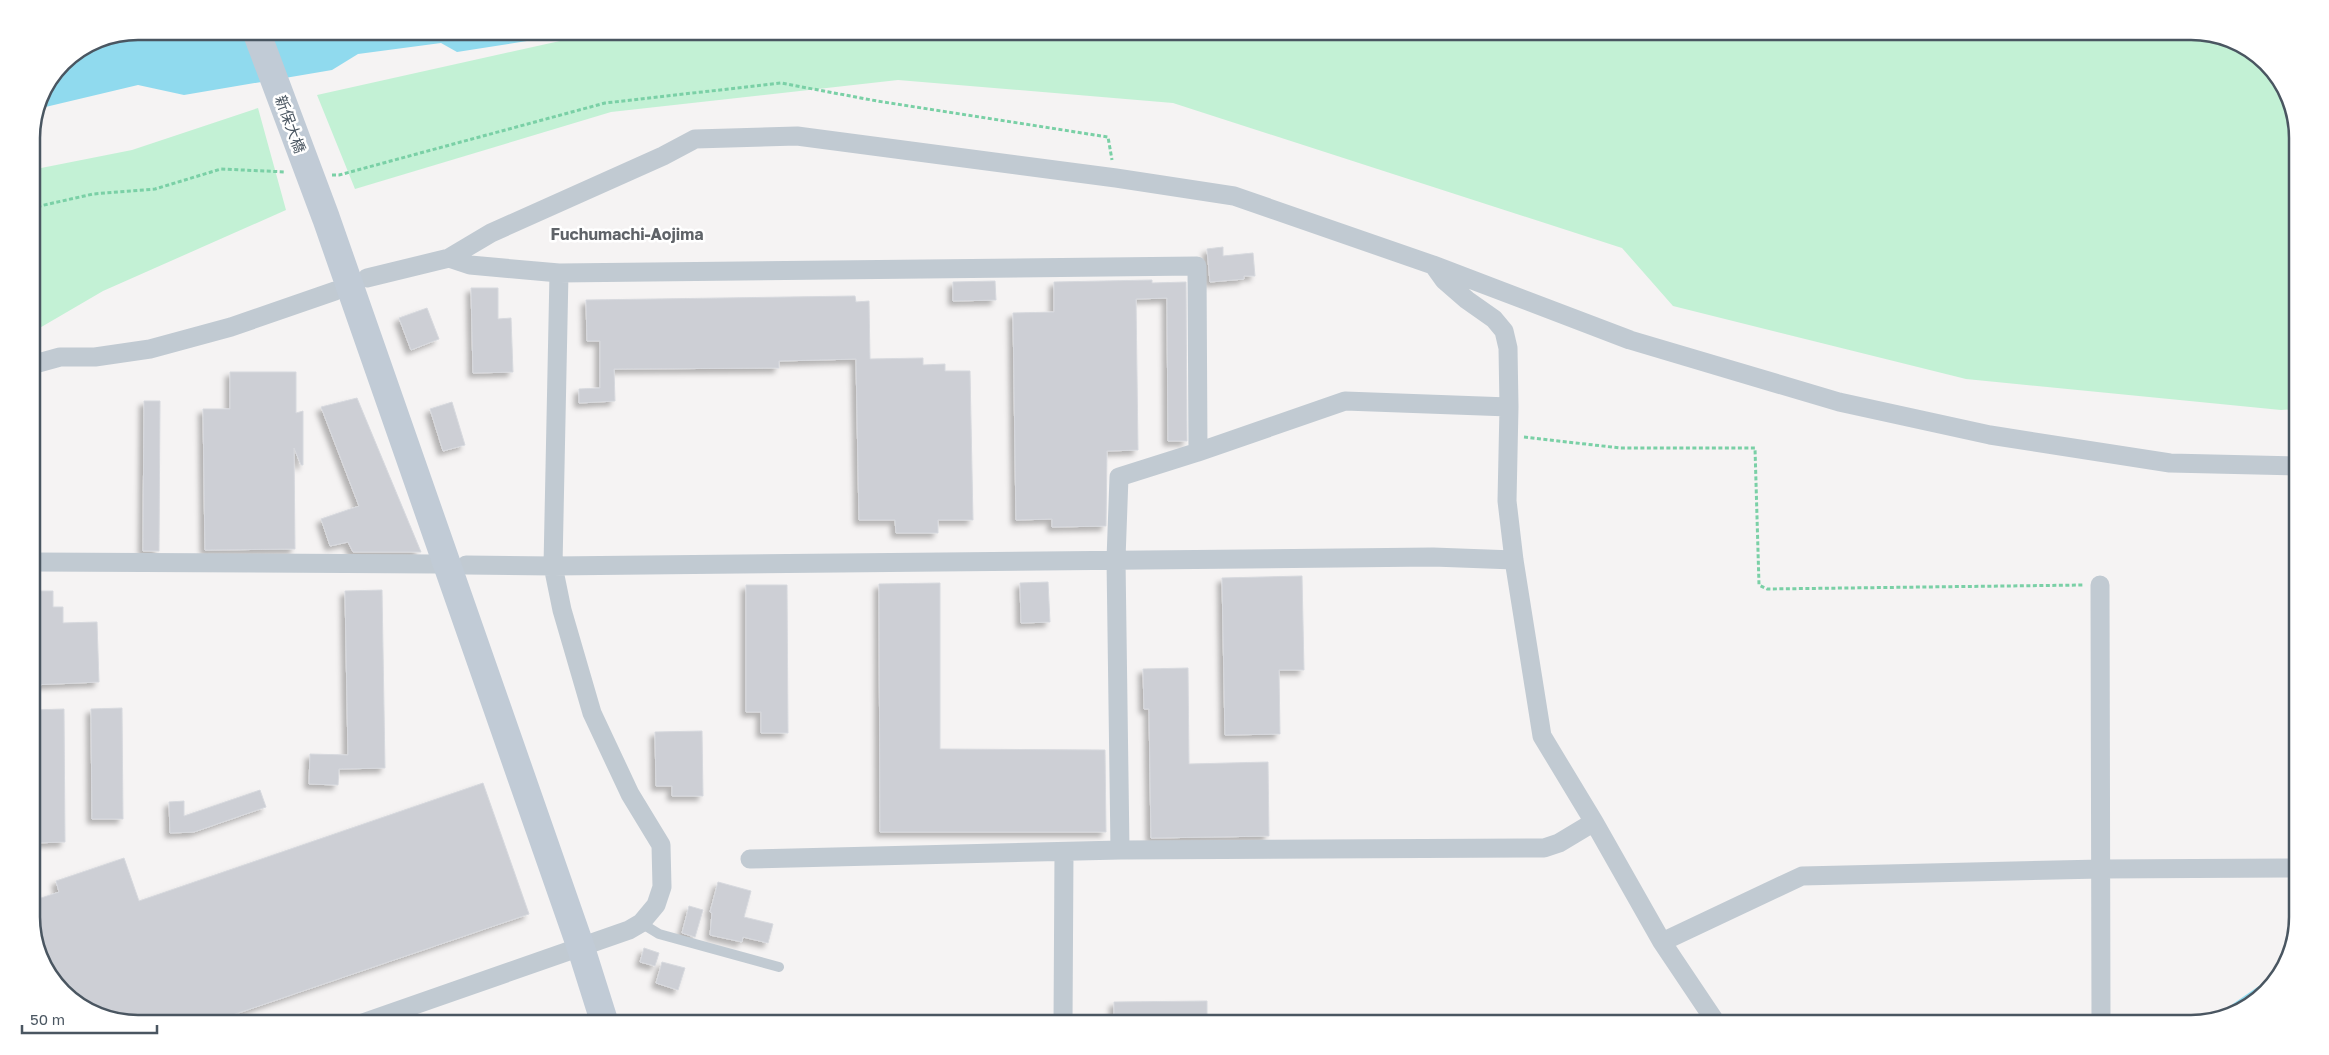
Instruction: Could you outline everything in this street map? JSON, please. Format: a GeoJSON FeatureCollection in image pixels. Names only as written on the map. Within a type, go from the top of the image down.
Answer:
{"type":"FeatureCollection","features":[{"type":"Feature","properties":{"kind":"street","name":"新保大橋"},"geometry":{"type":"LineString","coordinates":[[259,40],[326,218],[581,948],[602,1015]]}},
{"type":"Feature","properties":{"kind":"street"},"geometry":{"type":"LineString","coordinates":[[367,278],[449,258],[491,233],[695,140],[797,136],[1116,178],[1234,196],[1434,265],[1630,340],[1839,402],[1990,435],[2170,463],[2289,466]]}},
{"type":"Feature","properties":{"kind":"street"},"geometry":{"type":"LineString","coordinates":[[449,258],[470,265],[559,273],[1197,266],[1198,452]]}},
{"type":"Feature","properties":{"kind":"street"},"geometry":{"type":"LineString","coordinates":[[1434,265],[1444,280],[1467,300],[1494,318],[1504,331],[1508,348],[1510,407],[1507,501],[1514,560],[1542,736],[1594,822],[1662,942],[1711,1015]]}},
{"type":"Feature","properties":{"kind":"street"},"geometry":{"type":"LineString","coordinates":[[386,1015],[581,948],[641,923],[656,905],[662,887],[661,845],[630,794],[592,712],[562,610],[554,566],[559,273]]}},
{"type":"Feature","properties":{"kind":"street"},"geometry":{"type":"LineString","coordinates":[[40,363],[60,357],[95,357],[150,349],[231,327],[335,291]]}},
{"type":"Feature","properties":{"kind":"street"},"geometry":{"type":"LineString","coordinates":[[1120,850],[1116,559],[1119,477],[1346,401],[1510,407]]}},
{"type":"Feature","properties":{"kind":"street"},"geometry":{"type":"LineString","coordinates":[[466,565],[554,566],[1433,557],[1514,560]]}},
{"type":"Feature","properties":{"kind":"street"},"geometry":{"type":"LineString","coordinates":[[40,562],[436,564]]}},
{"type":"Feature","properties":{"kind":"street"},"geometry":{"type":"LineString","coordinates":[[2100,585],[2102,1015]]}},
{"type":"Feature","properties":{"kind":"street"},"geometry":{"type":"LineString","coordinates":[[750,859],[1120,850],[1544,848],[1559,843],[1594,822]]}},
{"type":"Feature","properties":{"kind":"street"},"geometry":{"type":"LineString","coordinates":[[1063,1015],[1064,852]]}},
{"type":"Feature","properties":{"kind":"street"},"geometry":{"type":"LineString","coordinates":[[1662,942],[1802,876],[2101,869],[2289,868]]}},
{"type":"Feature","properties":{"kind":"lane"},"geometry":{"type":"LineString","coordinates":[[641,923],[659,934],[778,967]]}},
{"type":"Feature","properties":{"kind":"path"},"geometry":{"type":"LineString","coordinates":[[329,174],[339,175],[605,103],[781,83],[877,101],[1108,137],[1116,178]]}},
{"type":"Feature","properties":{"kind":"path"},"geometry":{"type":"LineString","coordinates":[[40,206],[93,194],[155,189],[221,169],[290,172]]}},
{"type":"Feature","properties":{"kind":"path"},"geometry":{"type":"LineString","coordinates":[[1509,436],[1620,448],[1755,448],[1759,585],[1766,590],[2100,585]]}},
{"type":"Feature","properties":{"kind":"green space"},"geometry":{"type":"Polygon","coordinates":[[[564,40],[2198,40],[2211,42],[2229,47],[2240,53],[2251,60],[2269,78],[2279,94],[2287,118],[2289,131],[2289,410],[1966,379],[1673,306],[1622,248],[1173,103],[898,80],[611,112],[355,189],[317,95],[564,40]]]}},
{"type":"Feature","properties":{"kind":"green space"},"geometry":{"type":"Polygon","coordinates":[[[258,108],[286,210],[103,291],[40,328],[40,168],[132,150],[258,108]]]}},
{"type":"Feature","properties":{"kind":"water"},"geometry":{"type":"Polygon","coordinates":[[[131,40],[533,40],[457,52],[441,43],[358,54],[332,70],[184,95],[138,85],[45,107],[60,78],[78,60],[106,45],[131,40]]]}},
{"type":"Feature","properties":{"kind":"building"},"geometry":{"type":"Polygon","coordinates":[[[1223,247],[1223,256],[1253,253],[1255,276],[1244,276],[1244,279],[1210,282],[1207,249],[1223,247]]]}},
{"type":"Feature","properties":{"kind":"building"},"geometry":{"type":"Polygon","coordinates":[[[1152,280],[1152,283],[1186,282],[1187,441],[1168,441],[1167,298],[1136,299],[1138,450],[1107,451],[1106,526],[1052,527],[1052,519],[1016,520],[1013,313],[1054,312],[1054,282],[1152,280]]]}},
{"type":"Feature","properties":{"kind":"building"},"geometry":{"type":"Polygon","coordinates":[[[995,281],[996,300],[953,301],[953,282],[995,281]]]}},
{"type":"Feature","properties":{"kind":"building"},"geometry":{"type":"Polygon","coordinates":[[[471,288],[498,288],[498,319],[511,318],[513,372],[473,373],[471,288]]]}},
{"type":"Feature","properties":{"kind":"building"},"geometry":{"type":"Polygon","coordinates":[[[855,296],[856,302],[869,301],[870,359],[923,358],[923,365],[945,364],[945,371],[970,371],[973,520],[938,520],[938,533],[896,533],[895,520],[859,520],[856,359],[779,361],[779,368],[614,369],[615,401],[579,403],[579,389],[600,388],[600,341],[587,341],[586,300],[855,296]]]}},
{"type":"Feature","properties":{"kind":"building"},"geometry":{"type":"Polygon","coordinates":[[[427,308],[439,339],[411,350],[399,318],[427,308]]]}},
{"type":"Feature","properties":{"kind":"building"},"geometry":{"type":"Polygon","coordinates":[[[230,372],[296,372],[296,413],[303,411],[303,465],[301,465],[294,448],[295,549],[205,550],[203,409],[230,409],[230,372]]]}},
{"type":"Feature","properties":{"kind":"building"},"geometry":{"type":"Polygon","coordinates":[[[357,398],[421,552],[353,552],[348,542],[330,546],[321,519],[359,506],[321,407],[357,398]]]}},
{"type":"Feature","properties":{"kind":"building"},"geometry":{"type":"Polygon","coordinates":[[[144,401],[160,401],[159,551],[143,551],[144,401]]]}},
{"type":"Feature","properties":{"kind":"building"},"geometry":{"type":"Polygon","coordinates":[[[452,402],[465,445],[443,451],[430,409],[452,402]]]}},
{"type":"Feature","properties":{"kind":"building"},"geometry":{"type":"Polygon","coordinates":[[[1302,576],[1304,670],[1279,670],[1280,734],[1225,735],[1222,578],[1302,576]]]}},
{"type":"Feature","properties":{"kind":"building"},"geometry":{"type":"Polygon","coordinates":[[[1048,582],[1050,622],[1021,623],[1020,583],[1048,582]]]}},
{"type":"Feature","properties":{"kind":"building"},"geometry":{"type":"Polygon","coordinates":[[[940,583],[940,749],[1105,750],[1106,832],[880,832],[879,584],[940,583]]]}},
{"type":"Feature","properties":{"kind":"building"},"geometry":{"type":"Polygon","coordinates":[[[746,585],[787,585],[788,733],[761,733],[761,712],[746,712],[746,585]]]}},
{"type":"Feature","properties":{"kind":"building"},"geometry":{"type":"Polygon","coordinates":[[[382,590],[385,768],[339,769],[338,785],[309,784],[310,754],[348,755],[345,591],[382,590]]]}},
{"type":"Feature","properties":{"kind":"building"},"geometry":{"type":"Polygon","coordinates":[[[40,591],[53,591],[53,607],[63,607],[63,623],[97,622],[99,682],[40,685],[40,591]]]}},
{"type":"Feature","properties":{"kind":"building"},"geometry":{"type":"Polygon","coordinates":[[[1188,668],[1189,764],[1268,762],[1269,836],[1151,838],[1149,709],[1144,709],[1143,669],[1188,668]]]}},
{"type":"Feature","properties":{"kind":"building"},"geometry":{"type":"Polygon","coordinates":[[[122,708],[123,819],[92,819],[91,709],[122,708]]]}},
{"type":"Feature","properties":{"kind":"building"},"geometry":{"type":"Polygon","coordinates":[[[64,709],[65,842],[40,843],[40,710],[64,709]]]}},
{"type":"Feature","properties":{"kind":"building"},"geometry":{"type":"Polygon","coordinates":[[[702,731],[703,796],[672,796],[672,786],[656,786],[655,732],[702,731]]]}},
{"type":"Feature","properties":{"kind":"building"},"geometry":{"type":"Polygon","coordinates":[[[483,783],[529,914],[232,1015],[138,1015],[112,1012],[83,999],[56,972],[45,949],[42,937],[40,898],[59,892],[56,881],[124,858],[139,901],[483,783]]]}},
{"type":"Feature","properties":{"kind":"building"},"geometry":{"type":"Polygon","coordinates":[[[260,790],[266,807],[194,832],[170,833],[169,802],[184,801],[184,816],[260,790]]]}},
{"type":"Feature","properties":{"kind":"building"},"geometry":{"type":"Polygon","coordinates":[[[718,882],[751,891],[744,917],[773,924],[768,943],[743,937],[742,942],[710,935],[712,913],[710,912],[718,882]]]}},
{"type":"Feature","properties":{"kind":"building"},"geometry":{"type":"Polygon","coordinates":[[[689,906],[703,910],[695,937],[682,933],[689,906]]]}},
{"type":"Feature","properties":{"kind":"building"},"geometry":{"type":"Polygon","coordinates":[[[644,948],[659,953],[655,966],[640,962],[644,948]]]}},
{"type":"Feature","properties":{"kind":"building"},"geometry":{"type":"Polygon","coordinates":[[[662,962],[685,968],[678,990],[656,983],[662,962]]]}},
{"type":"Feature","properties":{"kind":"building"},"geometry":{"type":"Polygon","coordinates":[[[1207,1001],[1207,1015],[1114,1015],[1114,1002],[1207,1001]]]}},
{"type":"Feature","properties":{"kind":"waterway"},"geometry":{"type":"LineString","coordinates":[[2240,1002],[2253,993]]}},
{"type":"Feature","properties":{"kind":"district","name":"Fuchumachi-Aojima"},"geometry":{"type":"Point","coordinates":[627,234]}}]}
